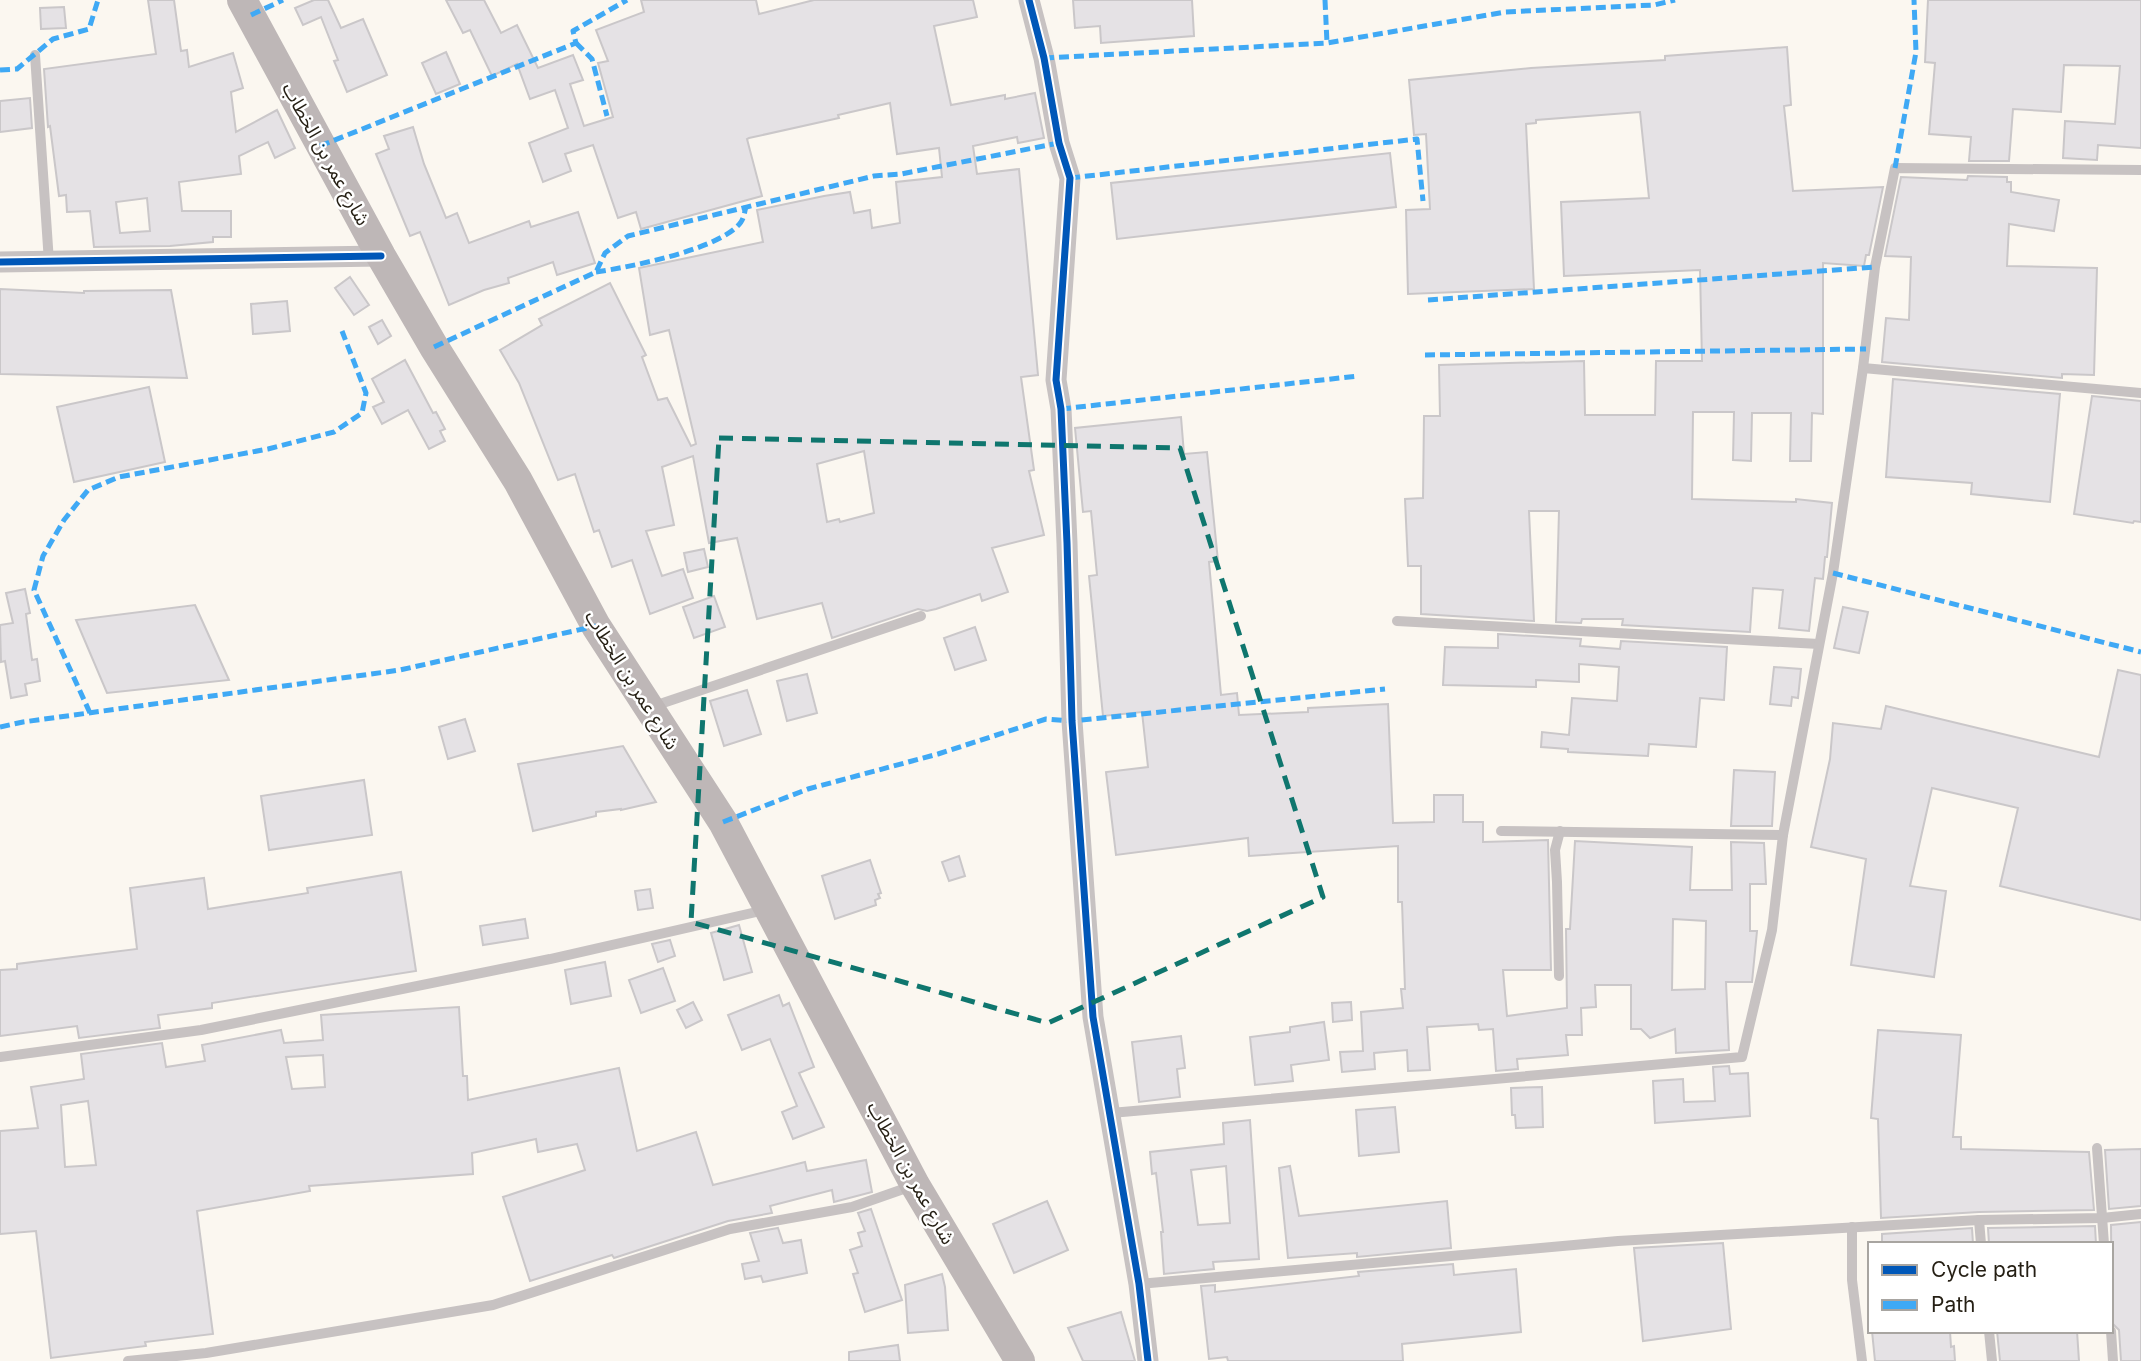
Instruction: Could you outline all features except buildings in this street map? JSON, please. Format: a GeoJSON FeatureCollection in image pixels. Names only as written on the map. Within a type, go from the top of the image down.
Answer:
{"type":"FeatureCollection","features":[{"type":"Feature","properties":{"kind":"main road","name":"شارع عمر بن الخطاب"},"geometry":{"type":"LineString","coordinates":[[242,0],[381,256],[518,481],[596,626],[723,822],[915,1185],[1020,1361]]}},
{"type":"Feature","properties":{"kind":"street"},"geometry":{"type":"LineString","coordinates":[[1029,0],[1044,58],[1059,143],[1070,178],[1056,380],[1061,409],[1068,542],[1072,721],[1092,1003],[1139,1284],[1148,1361]]}},
{"type":"Feature","properties":{"kind":"street"},"geometry":{"type":"LineString","coordinates":[[0,262],[381,256]]}},
{"type":"Feature","properties":{"kind":"lane"},"geometry":{"type":"LineString","coordinates":[[35,55],[49,262]]}},
{"type":"Feature","properties":{"kind":"lane"},"geometry":{"type":"LineString","coordinates":[[1111,1113],[1742,1057],[1772,930],[1783,835],[1833,573],[1875,267],[1895,168],[2141,170]]}},
{"type":"Feature","properties":{"kind":"lane"},"geometry":{"type":"LineString","coordinates":[[1863,368],[2141,393]]}},
{"type":"Feature","properties":{"kind":"lane"},"geometry":{"type":"LineString","coordinates":[[649,708],[921,616]]}},
{"type":"Feature","properties":{"kind":"lane"},"geometry":{"type":"LineString","coordinates":[[1396,621],[1819,644]]}},
{"type":"Feature","properties":{"kind":"lane"},"geometry":{"type":"LineString","coordinates":[[1501,831],[1783,835]]}},
{"type":"Feature","properties":{"kind":"lane"},"geometry":{"type":"LineString","coordinates":[[1559,976],[1555,850],[1560,831]]}},
{"type":"Feature","properties":{"kind":"lane"},"geometry":{"type":"LineString","coordinates":[[0,1057],[201,1030],[550,959],[768,909]]}},
{"type":"Feature","properties":{"kind":"lane"},"geometry":{"type":"LineString","coordinates":[[2097,1148],[2104,1242]]}},
{"type":"Feature","properties":{"kind":"lane"},"geometry":{"type":"LineString","coordinates":[[128,1361],[206,1353],[494,1305],[730,1228],[852,1206],[915,1185]]}},
{"type":"Feature","properties":{"kind":"lane"},"geometry":{"type":"LineString","coordinates":[[1139,1284],[1618,1241],[1979,1220],[2102,1218],[2141,1214]]}},
{"type":"Feature","properties":{"kind":"lane"},"geometry":{"type":"LineString","coordinates":[[1979,1220],[1981,1242]]}},
{"type":"Feature","properties":{"kind":"lane"},"geometry":{"type":"LineString","coordinates":[[1852,1227],[1852,1280],[1862,1361]]}},
{"type":"Feature","properties":{"kind":"lane"},"geometry":{"type":"LineString","coordinates":[[1989,1333],[1992,1361]]}},
{"type":"Feature","properties":{"kind":"lane"},"geometry":{"type":"LineString","coordinates":[[2111,1333],[2113,1361]]}},
{"type":"Feature","properties":{"kind":"highlighted area"},"geometry":{"type":"Polygon","coordinates":[[[719,438],[1180,448],[1323,897],[1048,1023],[691,922],[719,438]]]}},
{"type":"Feature","properties":{"kind":"marked path"},"geometry":{"type":"LineString","coordinates":[[0,70],[17,69],[53,39],[89,29],[98,0]]}},
{"type":"Feature","properties":{"kind":"marked path"},"geometry":{"type":"LineString","coordinates":[[251,15],[283,0]]}},
{"type":"Feature","properties":{"kind":"marked path"},"geometry":{"type":"LineString","coordinates":[[320,146],[576,43],[573,31],[627,0]]}},
{"type":"Feature","properties":{"kind":"marked path"},"geometry":{"type":"LineString","coordinates":[[1325,0],[1327,43]]}},
{"type":"Feature","properties":{"kind":"marked path"},"geometry":{"type":"LineString","coordinates":[[1044,58],[1327,43],[1505,12],[1654,5],[1675,0]]}},
{"type":"Feature","properties":{"kind":"marked path"},"geometry":{"type":"LineString","coordinates":[[1895,168],[1916,52],[1914,0]]}},
{"type":"Feature","properties":{"kind":"marked path"},"geometry":{"type":"LineString","coordinates":[[576,43],[592,59],[607,116]]}},
{"type":"Feature","properties":{"kind":"marked path"},"geometry":{"type":"LineString","coordinates":[[1070,178],[1417,139],[1423,201]]}},
{"type":"Feature","properties":{"kind":"marked path"},"geometry":{"type":"LineString","coordinates":[[434,347],[596,272],[605,253],[628,236],[874,176],[901,174],[1059,143]]}},
{"type":"Feature","properties":{"kind":"marked path"},"geometry":{"type":"LineString","coordinates":[[596,272],[674,255],[715,240],[731,232],[741,222],[746,206]]}},
{"type":"Feature","properties":{"kind":"marked path"},"geometry":{"type":"LineString","coordinates":[[1428,300],[1875,267]]}},
{"type":"Feature","properties":{"kind":"marked path"},"geometry":{"type":"LineString","coordinates":[[90,713],[34,590],[43,556],[64,520],[88,490],[119,477],[268,449],[334,432],[362,413],[366,393],[342,331]]}},
{"type":"Feature","properties":{"kind":"marked path"},"geometry":{"type":"LineString","coordinates":[[1425,355],[1866,349]]}},
{"type":"Feature","properties":{"kind":"marked path"},"geometry":{"type":"LineString","coordinates":[[1061,409],[1358,376]]}},
{"type":"Feature","properties":{"kind":"marked path"},"geometry":{"type":"LineString","coordinates":[[1833,573],[2141,652]]}},
{"type":"Feature","properties":{"kind":"marked path"},"geometry":{"type":"LineString","coordinates":[[0,727],[400,670],[596,626]]}},
{"type":"Feature","properties":{"kind":"marked path"},"geometry":{"type":"LineString","coordinates":[[723,822],[808,789],[938,754],[1046,719],[1072,721],[1385,689]]}},
{"type":"Feature","properties":{"kind":"cycle path"},"geometry":{"type":"LineString","coordinates":[[1029,0],[1044,58],[1059,143],[1070,178],[1056,380],[1061,409],[1072,721],[1093,1017],[1139,1284],[1148,1361]]}},
{"type":"Feature","properties":{"kind":"cycle path"},"geometry":{"type":"LineString","coordinates":[[0,262],[381,256]]}}]}
